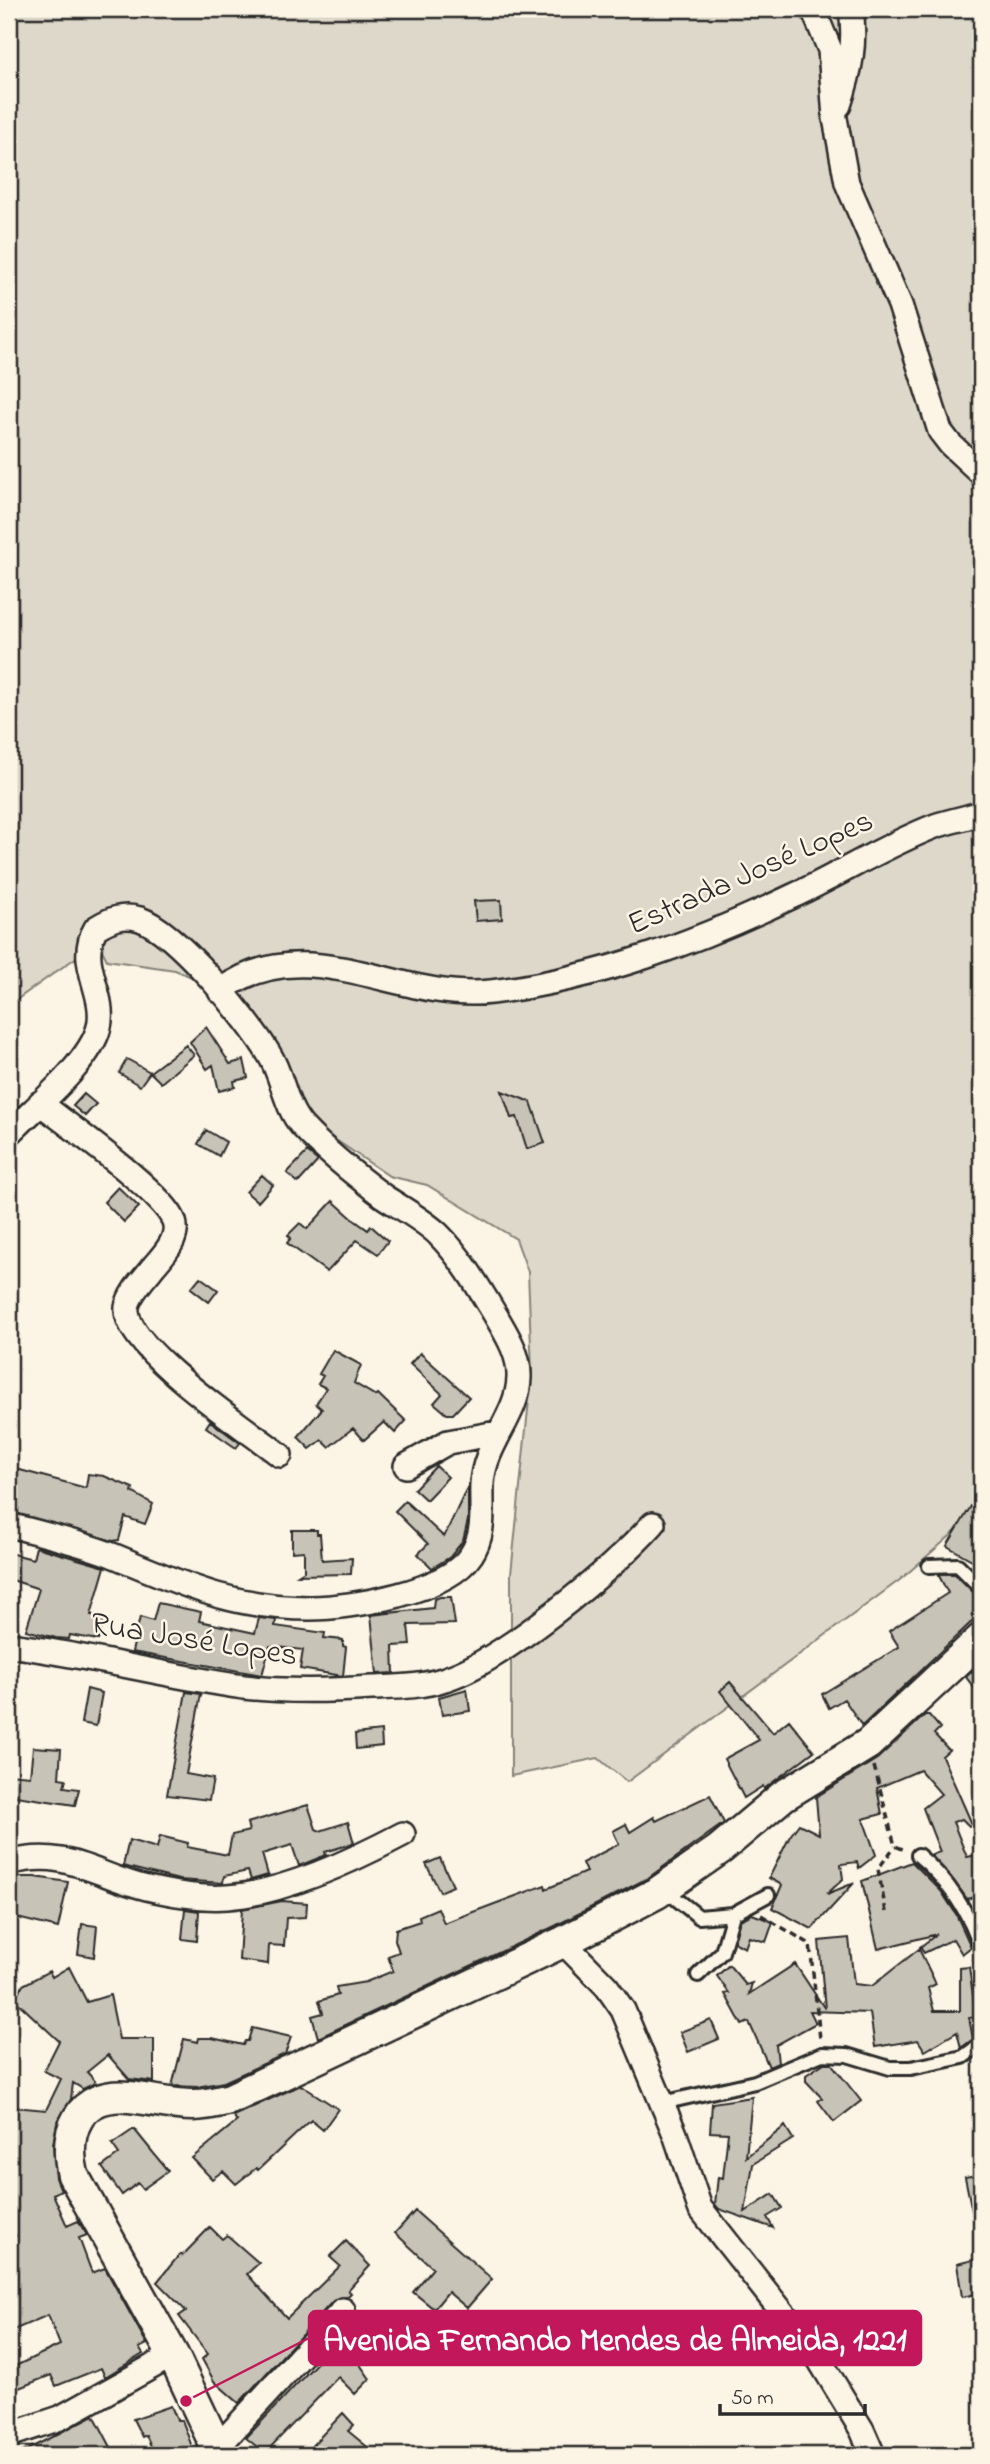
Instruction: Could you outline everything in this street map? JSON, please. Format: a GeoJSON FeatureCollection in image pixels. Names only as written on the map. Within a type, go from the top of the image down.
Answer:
{"type":"FeatureCollection","features":[{"type":"Feature","properties":{"kind":"street"},"geometry":{"type":"LineString","coordinates":[[813,9],[830,50],[835,118],[847,183],[900,305],[940,431],[981,474]]}},
{"type":"Feature","properties":{"kind":"street"},"geometry":{"type":"LineString","coordinates":[[835,118],[851,67],[855,37],[851,9]]}},
{"type":"Feature","properties":{"kind":"street","name":"Estrada José Lopes"},"geometry":{"type":"LineString","coordinates":[[220,991],[243,975],[262,968],[306,964],[460,993],[490,992],[559,981],[645,958],[698,938],[794,896],[915,835],[981,813]]}},
{"type":"Feature","properties":{"kind":"street"},"geometry":{"type":"LineString","coordinates":[[9,1134],[84,1054],[99,1026],[100,1013],[87,950],[96,928],[124,916],[142,920],[173,944],[220,991],[270,1056],[292,1111],[303,1127],[341,1163],[435,1232],[458,1257],[513,1347],[519,1376],[514,1402],[497,1433],[486,1462],[482,1482],[481,1531],[471,1556],[458,1570],[440,1580],[345,1606],[285,1608],[231,1601],[92,1548],[9,1525]]}},
{"type":"Feature","properties":{"kind":"street"},"geometry":{"type":"LineString","coordinates":[[40,1103],[154,1192],[174,1219],[174,1239],[131,1296],[127,1307],[133,1329],[188,1388],[212,1402],[280,1455]]}},
{"type":"Feature","properties":{"kind":"street"},"geometry":{"type":"LineString","coordinates":[[407,1466],[448,1442],[497,1433]]}},
{"type":"Feature","properties":{"kind":"street","name":"Rua José Lopes"},"geometry":{"type":"LineString","coordinates":[[9,1645],[88,1656],[244,1687],[286,1691],[365,1689],[443,1680],[462,1673],[507,1646],[604,1570],[653,1524]]}},
{"type":"Feature","properties":{"kind":"street"},"geometry":{"type":"LineString","coordinates":[[343,2310],[219,2451],[173,2356],[73,2175],[69,2143],[77,2118],[94,2103],[114,2097],[194,2105],[230,2099],[562,1942],[663,1889],[720,1849],[783,1796],[868,1744],[981,1639]]}},
{"type":"Feature","properties":{"kind":"street"},"geometry":{"type":"LineString","coordinates":[[9,1863],[55,1857],[74,1861],[145,1888],[225,1898],[251,1894],[327,1870],[403,1834]]}},
{"type":"Feature","properties":{"kind":"street"},"geometry":{"type":"LineString","coordinates":[[562,1942],[607,1987],[623,2010],[662,2103],[700,2208],[817,2356],[862,2430],[873,2455]]}},
{"type":"Feature","properties":{"kind":"street"},"geometry":{"type":"LineString","coordinates":[[9,2435],[68,2414],[173,2356]]}},
{"type":"Feature","properties":{"kind":"lane"},"geometry":{"type":"LineString","coordinates":[[929,1566],[958,1565],[981,1588]]}},
{"type":"Feature","properties":{"kind":"lane"},"geometry":{"type":"LineString","coordinates":[[918,1855],[941,1876],[971,1923],[981,1949]]}},
{"type":"Feature","properties":{"kind":"lane"},"geometry":{"type":"LineString","coordinates":[[663,1889],[699,1917],[733,1914],[768,1895]]}},
{"type":"Feature","properties":{"kind":"lane"},"geometry":{"type":"LineString","coordinates":[[698,1975],[722,1952],[733,1914]]}},
{"type":"Feature","properties":{"kind":"lane"},"geometry":{"type":"LineString","coordinates":[[662,2103],[755,2081],[822,2054],[847,2055],[890,2068],[911,2068],[972,2054],[981,2044]]}},
{"type":"Feature","properties":{"kind":"path"},"geometry":{"type":"LineString","coordinates":[[868,1744],[895,1846]]}},
{"type":"Feature","properties":{"kind":"path"},"geometry":{"type":"LineString","coordinates":[[895,1846],[918,1855]]}},
{"type":"Feature","properties":{"kind":"path"},"geometry":{"type":"LineString","coordinates":[[886,1912],[878,1869],[895,1846]]}},
{"type":"Feature","properties":{"kind":"path"},"geometry":{"type":"LineString","coordinates":[[747,1906],[810,1944],[822,2054]]}},
{"type":"Feature","properties":{"kind":"shaded area"},"geometry":{"type":"Polygon","coordinates":[[[9,9],[981,9],[981,1509],[901,1579],[627,1782],[598,1758],[511,1776],[511,1574],[532,1371],[528,1272],[516,1239],[427,1185],[389,1176],[311,1123],[285,1067],[230,993],[175,970],[107,960],[98,942],[9,1005],[9,9]]]}},
{"type":"Feature","properties":{"kind":"building"},"geometry":{"type":"Polygon","coordinates":[[[501,900],[502,919],[476,921],[474,901],[501,900]]]}},
{"type":"Feature","properties":{"kind":"building"},"geometry":{"type":"Polygon","coordinates":[[[206,1027],[230,1064],[244,1060],[248,1078],[234,1081],[235,1087],[219,1091],[213,1065],[207,1069],[190,1042],[206,1027]]]}},
{"type":"Feature","properties":{"kind":"building"},"geometry":{"type":"Polygon","coordinates":[[[186,1045],[194,1055],[161,1083],[150,1072],[186,1045]]]}},
{"type":"Feature","properties":{"kind":"building"},"geometry":{"type":"Polygon","coordinates":[[[127,1059],[150,1072],[140,1086],[119,1073],[127,1059]]]}},
{"type":"Feature","properties":{"kind":"building"},"geometry":{"type":"Polygon","coordinates":[[[502,1091],[531,1102],[545,1143],[527,1149],[517,1117],[511,1118],[502,1091]]]}},
{"type":"Feature","properties":{"kind":"building"},"geometry":{"type":"Polygon","coordinates":[[[84,1094],[96,1104],[85,1116],[73,1106],[84,1094]]]}},
{"type":"Feature","properties":{"kind":"building"},"geometry":{"type":"Polygon","coordinates":[[[206,1130],[226,1142],[219,1156],[198,1144],[206,1130]]]}},
{"type":"Feature","properties":{"kind":"building"},"geometry":{"type":"Polygon","coordinates":[[[307,1152],[318,1161],[298,1183],[287,1173],[307,1152]]]}},
{"type":"Feature","properties":{"kind":"building"},"geometry":{"type":"Polygon","coordinates":[[[262,1175],[273,1185],[258,1202],[246,1192],[262,1175]]]}},
{"type":"Feature","properties":{"kind":"building"},"geometry":{"type":"Polygon","coordinates":[[[118,1187],[139,1207],[124,1222],[104,1202],[118,1187]]]}},
{"type":"Feature","properties":{"kind":"building"},"geometry":{"type":"Polygon","coordinates":[[[333,1201],[354,1220],[368,1230],[371,1226],[388,1241],[378,1254],[357,1240],[327,1272],[287,1243],[291,1238],[288,1235],[300,1223],[307,1229],[333,1201]]]}},
{"type":"Feature","properties":{"kind":"building"},"geometry":{"type":"Polygon","coordinates":[[[200,1277],[218,1290],[209,1302],[191,1288],[200,1277]]]}},
{"type":"Feature","properties":{"kind":"building"},"geometry":{"type":"Polygon","coordinates":[[[333,1350],[361,1365],[354,1383],[376,1396],[378,1394],[406,1421],[395,1433],[384,1422],[364,1440],[353,1428],[329,1447],[322,1440],[310,1449],[298,1437],[322,1409],[316,1404],[326,1388],[318,1384],[323,1376],[319,1374],[333,1350]]]}},
{"type":"Feature","properties":{"kind":"building"},"geometry":{"type":"Polygon","coordinates":[[[420,1353],[469,1397],[453,1414],[447,1414],[434,1403],[442,1394],[410,1364],[420,1353]]]}},
{"type":"Feature","properties":{"kind":"building"},"geometry":{"type":"Polygon","coordinates":[[[210,1421],[240,1443],[236,1448],[206,1427],[210,1421]]]}},
{"type":"Feature","properties":{"kind":"building"},"geometry":{"type":"Polygon","coordinates":[[[436,1466],[448,1477],[426,1500],[414,1489],[436,1466]]]}},
{"type":"Feature","properties":{"kind":"building"},"geometry":{"type":"Polygon","coordinates":[[[9,1467],[86,1488],[88,1474],[104,1476],[133,1488],[132,1492],[153,1504],[145,1524],[125,1517],[119,1540],[113,1541],[9,1511],[9,1467]]]}},
{"type":"Feature","properties":{"kind":"building"},"geometry":{"type":"Polygon","coordinates":[[[468,1486],[468,1520],[463,1541],[450,1557],[432,1568],[418,1554],[428,1544],[395,1511],[405,1501],[444,1537],[468,1486]]]}},
{"type":"Feature","properties":{"kind":"building"},"geometry":{"type":"Polygon","coordinates":[[[971,1506],[981,1512],[981,1565],[947,1546],[971,1506]]]}},
{"type":"Feature","properties":{"kind":"building"},"geometry":{"type":"Polygon","coordinates":[[[292,1530],[317,1530],[317,1534],[320,1534],[322,1560],[352,1558],[351,1574],[298,1575],[304,1571],[304,1551],[292,1552],[292,1530]]]}},
{"type":"Feature","properties":{"kind":"building"},"geometry":{"type":"Polygon","coordinates":[[[36,1547],[105,1567],[91,1615],[105,1618],[98,1640],[70,1635],[69,1639],[56,1638],[26,1630],[39,1589],[9,1579],[9,1553],[33,1559],[36,1547]]]}},
{"type":"Feature","properties":{"kind":"building"},"geometry":{"type":"Polygon","coordinates":[[[938,1574],[955,1574],[974,1593],[981,1605],[981,1613],[862,1726],[844,1699],[829,1708],[822,1694],[899,1647],[889,1631],[948,1593],[938,1574]]]}},
{"type":"Feature","properties":{"kind":"building"},"geometry":{"type":"Polygon","coordinates":[[[451,1597],[455,1624],[408,1625],[410,1645],[393,1646],[394,1673],[377,1674],[371,1615],[433,1608],[434,1599],[451,1597]]]}},
{"type":"Feature","properties":{"kind":"building"},"geometry":{"type":"Polygon","coordinates":[[[158,1603],[201,1612],[199,1621],[255,1633],[259,1618],[276,1620],[275,1626],[325,1633],[324,1638],[343,1640],[343,1646],[346,1647],[343,1676],[300,1669],[303,1650],[270,1646],[262,1675],[132,1652],[140,1617],[153,1621],[158,1603]]]}},
{"type":"Feature","properties":{"kind":"building"},"geometry":{"type":"Polygon","coordinates":[[[981,1663],[981,1697],[966,1677],[981,1663]]]}},
{"type":"Feature","properties":{"kind":"building"},"geometry":{"type":"Polygon","coordinates":[[[730,1682],[773,1733],[789,1720],[814,1751],[764,1789],[763,1786],[744,1798],[724,1759],[759,1740],[720,1691],[730,1682]]]}},
{"type":"Feature","properties":{"kind":"building"},"geometry":{"type":"Polygon","coordinates":[[[87,1689],[102,1693],[96,1726],[81,1723],[87,1689]]]}},
{"type":"Feature","properties":{"kind":"building"},"geometry":{"type":"Polygon","coordinates":[[[467,1689],[470,1711],[442,1715],[439,1697],[467,1689]]]}},
{"type":"Feature","properties":{"kind":"building"},"geometry":{"type":"Polygon","coordinates":[[[186,1692],[201,1694],[186,1774],[213,1779],[209,1800],[167,1795],[186,1692]]]}},
{"type":"Feature","properties":{"kind":"building"},"geometry":{"type":"Polygon","coordinates":[[[925,1715],[929,1715],[940,1728],[934,1734],[949,1750],[942,1756],[972,1824],[969,1826],[962,1819],[953,1822],[967,1857],[981,1854],[981,1895],[967,1899],[931,1855],[940,1852],[923,1808],[941,1794],[920,1770],[877,1788],[882,1814],[863,1819],[876,1855],[859,1868],[857,1862],[841,1864],[843,1879],[827,1894],[854,1883],[812,1929],[772,1908],[782,1885],[769,1878],[790,1836],[799,1824],[819,1834],[816,1797],[877,1759],[925,1715]]]}},
{"type":"Feature","properties":{"kind":"building"},"geometry":{"type":"Polygon","coordinates":[[[381,1731],[382,1746],[356,1749],[355,1734],[381,1731]]]}},
{"type":"Feature","properties":{"kind":"building"},"geometry":{"type":"Polygon","coordinates":[[[33,1747],[61,1749],[59,1778],[66,1779],[64,1787],[79,1789],[75,1805],[9,1795],[9,1774],[30,1776],[33,1747]]]}},
{"type":"Feature","properties":{"kind":"building"},"geometry":{"type":"Polygon","coordinates":[[[710,1795],[724,1823],[648,1878],[555,1926],[318,2038],[312,2016],[323,2013],[319,2001],[338,1995],[336,1987],[366,1982],[393,1971],[388,1956],[399,1952],[395,1940],[396,1929],[420,1921],[419,1916],[438,1908],[444,1923],[545,1885],[546,1889],[586,1872],[582,1863],[619,1844],[613,1831],[626,1824],[630,1832],[654,1817],[656,1821],[710,1795]]]}},
{"type":"Feature","properties":{"kind":"building"},"geometry":{"type":"Polygon","coordinates":[[[308,1805],[316,1829],[320,1831],[348,1822],[354,1843],[325,1852],[326,1855],[299,1866],[292,1845],[262,1854],[268,1875],[251,1880],[248,1871],[224,1876],[223,1883],[179,1880],[123,1866],[129,1840],[157,1848],[160,1836],[188,1843],[187,1847],[228,1855],[232,1835],[249,1831],[247,1823],[308,1805]]]}},
{"type":"Feature","properties":{"kind":"building"},"geometry":{"type":"Polygon","coordinates":[[[440,1858],[453,1886],[440,1892],[426,1864],[440,1858]]]}},
{"type":"Feature","properties":{"kind":"building"},"geometry":{"type":"Polygon","coordinates":[[[912,1862],[941,1891],[956,1914],[971,1947],[962,1954],[953,1939],[924,1953],[920,1947],[937,1934],[878,1949],[862,1881],[912,1862]]]}},
{"type":"Feature","properties":{"kind":"building"},"geometry":{"type":"Polygon","coordinates":[[[9,1877],[35,1877],[68,1882],[58,1928],[9,1916],[9,1877]]]}},
{"type":"Feature","properties":{"kind":"building"},"geometry":{"type":"Polygon","coordinates":[[[282,1901],[307,1903],[306,1917],[286,1918],[284,1946],[269,1945],[268,1964],[239,1960],[242,1909],[282,1901]]]}},
{"type":"Feature","properties":{"kind":"building"},"geometry":{"type":"Polygon","coordinates":[[[185,1909],[199,1911],[197,1941],[182,1939],[185,1909]]]}},
{"type":"Feature","properties":{"kind":"building"},"geometry":{"type":"Polygon","coordinates":[[[752,1914],[773,1922],[766,1942],[749,1937],[745,1948],[734,1942],[740,1920],[752,1914]]]}},
{"type":"Feature","properties":{"kind":"building"},"geometry":{"type":"Polygon","coordinates":[[[82,1924],[97,1926],[94,1957],[78,1954],[82,1924]]]}},
{"type":"Feature","properties":{"kind":"building"},"geometry":{"type":"Polygon","coordinates":[[[849,1938],[854,1984],[872,1986],[919,1949],[936,1984],[928,1988],[934,2011],[960,2011],[960,1968],[969,1967],[976,2017],[969,2018],[973,2039],[961,2048],[957,2032],[925,2051],[918,2040],[875,2047],[870,2013],[810,2011],[816,2023],[776,2045],[778,2063],[769,2067],[749,2022],[742,2025],[725,1994],[729,1993],[717,1976],[729,1965],[746,1985],[752,1983],[749,1994],[795,1964],[825,2009],[819,1941],[849,1938]]]}},
{"type":"Feature","properties":{"kind":"building"},"geometry":{"type":"Polygon","coordinates":[[[69,1967],[87,2002],[110,1995],[119,2039],[154,2039],[154,2082],[129,2079],[108,2055],[87,2072],[95,2081],[93,2084],[83,2089],[73,2083],[71,2099],[57,2123],[53,2144],[56,2178],[61,2190],[53,2194],[67,2226],[78,2221],[87,2235],[79,2238],[92,2273],[105,2268],[147,2344],[139,2348],[143,2354],[105,2377],[101,2368],[56,2386],[51,2375],[9,2392],[9,2369],[60,2345],[48,2315],[9,2332],[9,2239],[16,2236],[9,2219],[9,2114],[12,2114],[14,2107],[46,2110],[61,2079],[44,2071],[59,2041],[14,1999],[23,1985],[49,1971],[52,1977],[69,1967]]]}},
{"type":"Feature","properties":{"kind":"building"},"geometry":{"type":"Polygon","coordinates":[[[711,2020],[719,2039],[688,2052],[680,2032],[711,2020]]]}},
{"type":"Feature","properties":{"kind":"building"},"geometry":{"type":"Polygon","coordinates":[[[252,2028],[291,2037],[285,2054],[224,2082],[197,2087],[172,2086],[184,2039],[198,2042],[199,2038],[212,2038],[243,2045],[248,2041],[252,2028]]]}},
{"type":"Feature","properties":{"kind":"building"},"geometry":{"type":"Polygon","coordinates":[[[824,2063],[831,2063],[861,2101],[834,2122],[818,2101],[822,2098],[806,2081],[806,2075],[824,2063]]]}},
{"type":"Feature","properties":{"kind":"building"},"geometry":{"type":"Polygon","coordinates":[[[301,2085],[338,2109],[323,2130],[311,2120],[258,2170],[256,2168],[236,2184],[223,2171],[212,2179],[192,2158],[237,2121],[233,2116],[301,2085]]]}},
{"type":"Feature","properties":{"kind":"building"},"geometry":{"type":"Polygon","coordinates":[[[752,2097],[746,2157],[785,2126],[793,2139],[753,2164],[745,2212],[773,2194],[782,2208],[767,2217],[773,2228],[719,2209],[715,2204],[718,2177],[723,2178],[728,2133],[710,2132],[712,2103],[752,2097]]]}},
{"type":"Feature","properties":{"kind":"building"},"geometry":{"type":"Polygon","coordinates":[[[134,2129],[168,2171],[143,2189],[138,2183],[122,2195],[102,2167],[119,2154],[112,2144],[134,2129]]]}},
{"type":"Feature","properties":{"kind":"building"},"geometry":{"type":"Polygon","coordinates":[[[981,2174],[981,2221],[974,2221],[965,2177],[981,2174]]]}},
{"type":"Feature","properties":{"kind":"building"},"geometry":{"type":"Polygon","coordinates":[[[415,2211],[492,2279],[467,2308],[448,2292],[434,2309],[413,2292],[433,2268],[395,2233],[415,2211]]]}},
{"type":"Feature","properties":{"kind":"building"},"geometry":{"type":"Polygon","coordinates":[[[210,2227],[222,2239],[227,2235],[259,2263],[247,2274],[287,2318],[340,2266],[330,2257],[346,2241],[370,2266],[348,2290],[351,2293],[333,2301],[239,2403],[214,2381],[202,2359],[208,2354],[179,2316],[186,2311],[157,2282],[180,2254],[182,2256],[210,2227]]]}},
{"type":"Feature","properties":{"kind":"building"},"geometry":{"type":"Polygon","coordinates":[[[981,2258],[981,2293],[962,2297],[957,2264],[981,2258]]]}},
{"type":"Feature","properties":{"kind":"building"},"geometry":{"type":"Polygon","coordinates":[[[341,2337],[370,2379],[355,2394],[338,2377],[265,2453],[246,2438],[341,2337]]]}},
{"type":"Feature","properties":{"kind":"building"},"geometry":{"type":"Polygon","coordinates":[[[171,2406],[177,2420],[182,2420],[195,2455],[155,2455],[146,2435],[142,2437],[133,2419],[171,2406]]]}},
{"type":"Feature","properties":{"kind":"building"},"geometry":{"type":"Polygon","coordinates":[[[343,2413],[354,2425],[348,2431],[377,2455],[303,2455],[343,2413]]]}},
{"type":"Feature","properties":{"kind":"building"},"geometry":{"type":"Polygon","coordinates":[[[94,2415],[112,2449],[96,2455],[17,2455],[94,2415]]]}},
{"type":"Feature","properties":{"kind":"waterway"},"geometry":{"type":"LineString","coordinates":[[973,9],[981,38]]}},
{"type":"Feature","properties":{"kind":"place","name":"Avenida Fernando Mendes de Almeida, 1221"},"geometry":{"type":"Point","coordinates":[186,2401]}}]}
